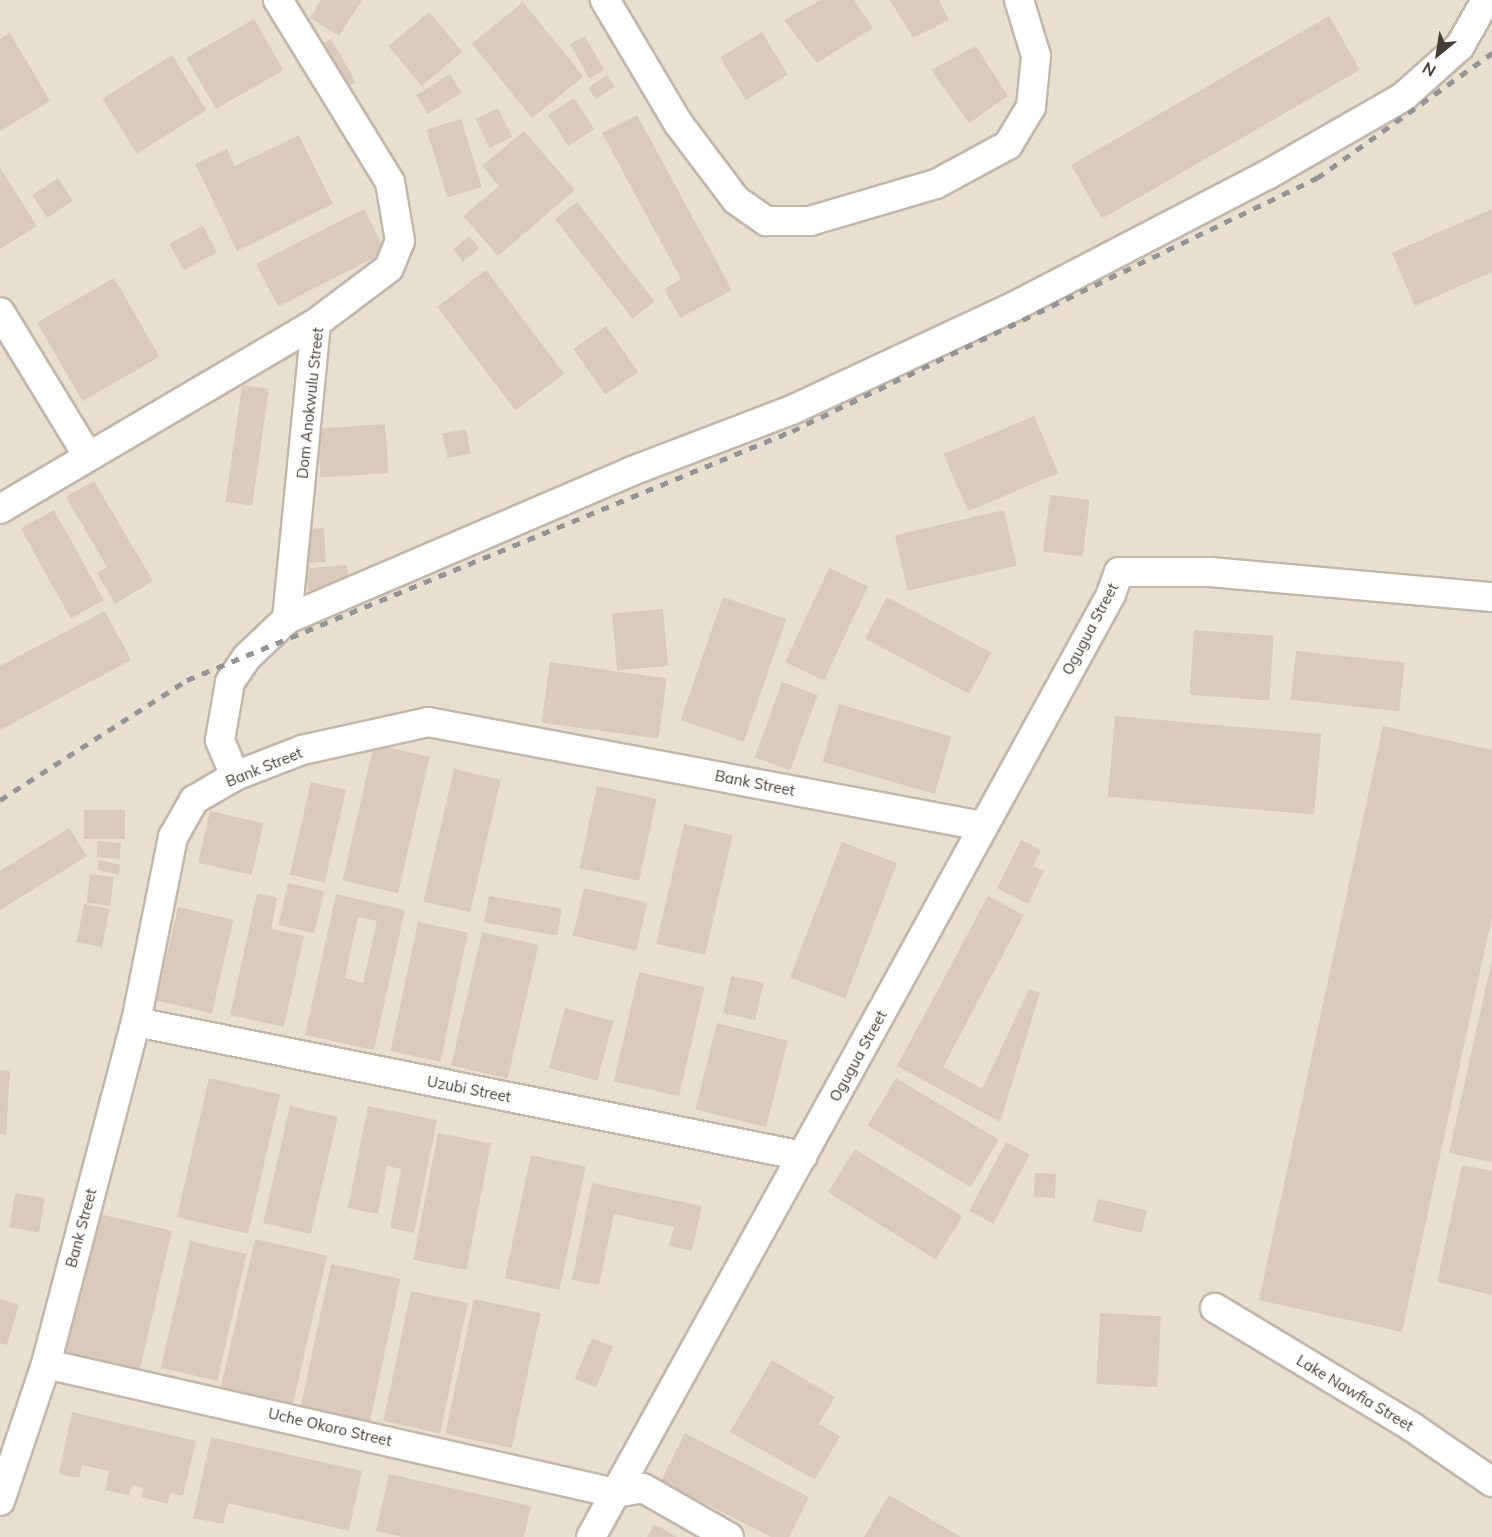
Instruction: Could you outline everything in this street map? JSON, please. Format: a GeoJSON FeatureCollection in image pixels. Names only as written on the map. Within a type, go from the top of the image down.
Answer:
{"type":"FeatureCollection","features":[{"type":"Feature","properties":{"kind":"street","name":"Dom Anokwulu Street"},"geometry":{"type":"LineString","coordinates":[[278,0],[390,182],[400,241],[389,268],[316,323],[287,619]]}},
{"type":"Feature","properties":{"kind":"street"},"geometry":{"type":"LineString","coordinates":[[606,0],[678,123],[736,200],[766,221],[810,221],[936,184],[1008,145],[1031,107],[1036,56],[1019,0]]}},
{"type":"Feature","properties":{"kind":"street"},"geometry":{"type":"LineString","coordinates":[[235,776],[220,740],[230,682],[248,657],[287,619],[622,475],[794,409],[1025,301],[1267,175],[1403,97],[1460,46],[1486,0]]}},
{"type":"Feature","properties":{"kind":"street"},"geometry":{"type":"LineString","coordinates":[[0,312],[88,456]]}},
{"type":"Feature","properties":{"kind":"street"},"geometry":{"type":"LineString","coordinates":[[0,509],[316,323]]}},
{"type":"Feature","properties":{"kind":"street","name":"Ogugua Street"},"geometry":{"type":"LineString","coordinates":[[591,1537],[803,1156],[981,826],[1111,594],[1119,572],[1210,572],[1492,597]]}},
{"type":"Feature","properties":{"kind":"street","name":"Bank Street"},"geometry":{"type":"LineString","coordinates":[[0,1501],[46,1364],[136,1022],[172,837],[194,800],[235,776],[302,750],[428,722],[981,826]]}},
{"type":"Feature","properties":{"kind":"street","name":"Uzubi Street"},"geometry":{"type":"LineString","coordinates":[[136,1022],[803,1156]]}},
{"type":"Feature","properties":{"kind":"street","name":"Lake Nawfia Street"},"geometry":{"type":"LineString","coordinates":[[1215,1308],[1412,1427],[1492,1482]]}},
{"type":"Feature","properties":{"kind":"street","name":"Uche Okoro Street"},"geometry":{"type":"LineString","coordinates":[[46,1364],[615,1492],[643,1488],[729,1537]]}},
{"type":"Feature","properties":{"kind":"shaded area"},"geometry":{"type":"Polygon","coordinates":[[[0,0],[1492,0],[1492,1537],[0,1537],[0,0]]]}},
{"type":"Feature","properties":{"kind":"building"},"geometry":{"type":"Polygon","coordinates":[[[321,0],[362,0],[339,36],[310,18],[321,0]]]}},
{"type":"Feature","properties":{"kind":"building"},"geometry":{"type":"Polygon","coordinates":[[[821,0],[854,0],[873,28],[817,63],[784,20],[821,0]]]}},
{"type":"Feature","properties":{"kind":"building"},"geometry":{"type":"Polygon","coordinates":[[[890,0],[939,0],[949,20],[913,38],[890,0]]]}},
{"type":"Feature","properties":{"kind":"building"},"geometry":{"type":"Polygon","coordinates":[[[523,2],[583,77],[532,118],[472,44],[523,2]]]}},
{"type":"Feature","properties":{"kind":"building"},"geometry":{"type":"Polygon","coordinates":[[[429,12],[462,52],[422,86],[388,46],[429,12]]]}},
{"type":"Feature","properties":{"kind":"building"},"geometry":{"type":"Polygon","coordinates":[[[1329,16],[1360,70],[1102,219],[1071,165],[1329,16]]]}},
{"type":"Feature","properties":{"kind":"building"},"geometry":{"type":"Polygon","coordinates":[[[254,19],[284,70],[216,109],[186,58],[254,19]]]}},
{"type":"Feature","properties":{"kind":"building"},"geometry":{"type":"Polygon","coordinates":[[[762,32],[788,75],[746,100],[720,57],[762,32]]]}},
{"type":"Feature","properties":{"kind":"building"},"geometry":{"type":"Polygon","coordinates":[[[10,33],[50,101],[0,131],[0,39],[10,33]]]}},
{"type":"Feature","properties":{"kind":"building"},"geometry":{"type":"Polygon","coordinates":[[[585,36],[604,70],[589,78],[570,44],[585,36]]]}},
{"type":"Feature","properties":{"kind":"building"},"geometry":{"type":"Polygon","coordinates":[[[331,39],[356,82],[340,91],[315,48],[331,39]]]}},
{"type":"Feature","properties":{"kind":"building"},"geometry":{"type":"Polygon","coordinates":[[[976,46],[1008,96],[969,123],[931,70],[976,46]]]}},
{"type":"Feature","properties":{"kind":"building"},"geometry":{"type":"Polygon","coordinates":[[[172,55],[206,110],[137,154],[102,98],[172,55]]]}},
{"type":"Feature","properties":{"kind":"building"},"geometry":{"type":"Polygon","coordinates":[[[450,74],[462,93],[428,114],[416,95],[450,74]]]}},
{"type":"Feature","properties":{"kind":"building"},"geometry":{"type":"Polygon","coordinates":[[[607,75],[615,87],[596,99],[588,88],[607,75]]]}},
{"type":"Feature","properties":{"kind":"building"},"geometry":{"type":"Polygon","coordinates":[[[574,98],[594,129],[568,146],[548,115],[574,98]]]}},
{"type":"Feature","properties":{"kind":"building"},"geometry":{"type":"Polygon","coordinates":[[[498,108],[512,137],[490,148],[476,119],[498,108]]]}},
{"type":"Feature","properties":{"kind":"building"},"geometry":{"type":"Polygon","coordinates":[[[637,115],[732,290],[680,318],[664,289],[681,279],[602,133],[637,115]]]}},
{"type":"Feature","properties":{"kind":"building"},"geometry":{"type":"Polygon","coordinates":[[[461,119],[482,187],[447,197],[427,130],[461,119]]]}},
{"type":"Feature","properties":{"kind":"building"},"geometry":{"type":"Polygon","coordinates":[[[524,131],[575,190],[498,256],[463,216],[499,186],[482,166],[524,131]]]}},
{"type":"Feature","properties":{"kind":"building"},"geometry":{"type":"Polygon","coordinates":[[[299,135],[333,204],[237,251],[195,164],[227,149],[235,166],[299,135]]]}},
{"type":"Feature","properties":{"kind":"building"},"geometry":{"type":"Polygon","coordinates":[[[0,168],[37,226],[0,249],[0,168]]]}},
{"type":"Feature","properties":{"kind":"building"},"geometry":{"type":"Polygon","coordinates":[[[58,178],[73,200],[47,218],[32,195],[58,178]]]}},
{"type":"Feature","properties":{"kind":"building"},"geometry":{"type":"Polygon","coordinates":[[[577,202],[655,301],[633,319],[555,219],[577,202]]]}},
{"type":"Feature","properties":{"kind":"building"},"geometry":{"type":"Polygon","coordinates":[[[364,209],[386,252],[278,307],[256,264],[364,209]]]}},
{"type":"Feature","properties":{"kind":"building"},"geometry":{"type":"Polygon","coordinates":[[[1492,209],[1492,272],[1415,306],[1392,253],[1492,209]]]}},
{"type":"Feature","properties":{"kind":"building"},"geometry":{"type":"Polygon","coordinates":[[[203,226],[217,252],[184,270],[169,244],[203,226]]]}},
{"type":"Feature","properties":{"kind":"building"},"geometry":{"type":"Polygon","coordinates":[[[469,236],[479,248],[463,262],[453,249],[469,236]]]}},
{"type":"Feature","properties":{"kind":"building"},"geometry":{"type":"Polygon","coordinates":[[[486,270],[564,374],[516,411],[437,307],[486,270]]]}},
{"type":"Feature","properties":{"kind":"building"},"geometry":{"type":"Polygon","coordinates":[[[114,278],[160,357],[82,401],[37,322],[114,278]]]}},
{"type":"Feature","properties":{"kind":"building"},"geometry":{"type":"Polygon","coordinates":[[[606,326],[638,372],[605,395],[573,349],[606,326]]]}},
{"type":"Feature","properties":{"kind":"building"},"geometry":{"type":"Polygon","coordinates":[[[242,385],[269,389],[252,506],[226,502],[242,385]]]}},
{"type":"Feature","properties":{"kind":"building"},"geometry":{"type":"Polygon","coordinates":[[[1034,416],[1058,473],[968,511],[944,454],[1034,416]]]}},
{"type":"Feature","properties":{"kind":"building"},"geometry":{"type":"Polygon","coordinates":[[[385,424],[388,473],[321,478],[317,429],[385,424]]]}},
{"type":"Feature","properties":{"kind":"building"},"geometry":{"type":"Polygon","coordinates":[[[466,429],[471,454],[447,458],[442,434],[466,429]]]}},
{"type":"Feature","properties":{"kind":"building"},"geometry":{"type":"Polygon","coordinates":[[[94,481],[153,581],[115,604],[97,573],[107,567],[66,497],[94,481]]]}},
{"type":"Feature","properties":{"kind":"building"},"geometry":{"type":"Polygon","coordinates":[[[1050,495],[1090,500],[1083,556],[1043,552],[1050,495]]]}},
{"type":"Feature","properties":{"kind":"building"},"geometry":{"type":"Polygon","coordinates":[[[54,510],[104,600],[71,619],[21,528],[54,510]]]}},
{"type":"Feature","properties":{"kind":"building"},"geometry":{"type":"Polygon","coordinates":[[[1004,510],[1017,566],[908,591],[895,535],[1004,510]]]}},
{"type":"Feature","properties":{"kind":"building"},"geometry":{"type":"Polygon","coordinates":[[[324,528],[326,562],[300,563],[298,529],[324,528]]]}},
{"type":"Feature","properties":{"kind":"building"},"geometry":{"type":"Polygon","coordinates":[[[347,565],[349,587],[308,590],[306,569],[347,565]]]}},
{"type":"Feature","properties":{"kind":"building"},"geometry":{"type":"Polygon","coordinates":[[[829,568],[868,586],[824,680],[785,662],[829,568]]]}},
{"type":"Feature","properties":{"kind":"building"},"geometry":{"type":"Polygon","coordinates":[[[723,597],[786,619],[744,742],[681,720],[723,597]]]}},
{"type":"Feature","properties":{"kind":"building"},"geometry":{"type":"Polygon","coordinates":[[[887,597],[991,652],[969,694],[865,638],[887,597]]]}},
{"type":"Feature","properties":{"kind":"building"},"geometry":{"type":"Polygon","coordinates":[[[663,609],[668,666],[617,670],[612,613],[663,609]]]}},
{"type":"Feature","properties":{"kind":"building"},"geometry":{"type":"Polygon","coordinates":[[[105,611],[131,660],[0,730],[0,666],[105,611]]]}},
{"type":"Feature","properties":{"kind":"building"},"geometry":{"type":"Polygon","coordinates":[[[1194,630],[1274,636],[1269,700],[1189,695],[1194,630]]]}},
{"type":"Feature","properties":{"kind":"building"},"geometry":{"type":"Polygon","coordinates":[[[1296,651],[1404,662],[1399,711],[1291,700],[1296,651]]]}},
{"type":"Feature","properties":{"kind":"building"},"geometry":{"type":"Polygon","coordinates":[[[550,662],[667,678],[658,739],[542,722],[550,662]]]}},
{"type":"Feature","properties":{"kind":"building"},"geometry":{"type":"Polygon","coordinates":[[[782,682],[818,695],[790,770],[755,757],[782,682]]]}},
{"type":"Feature","properties":{"kind":"building"},"geometry":{"type":"Polygon","coordinates":[[[839,704],[951,736],[935,794],[822,762],[839,704]]]}},
{"type":"Feature","properties":{"kind":"building"},"geometry":{"type":"Polygon","coordinates":[[[1115,716],[1321,734],[1314,815],[1108,797],[1115,716]]]}},
{"type":"Feature","properties":{"kind":"building"},"geometry":{"type":"Polygon","coordinates":[[[1383,726],[1492,750],[1492,916],[1402,1332],[1259,1300],[1383,726]]]}},
{"type":"Feature","properties":{"kind":"building"},"geometry":{"type":"Polygon","coordinates":[[[374,744],[430,757],[398,893],[343,880],[374,744]]]}},
{"type":"Feature","properties":{"kind":"building"},"geometry":{"type":"Polygon","coordinates":[[[454,769],[501,780],[470,912],[423,902],[454,769]]]}},
{"type":"Feature","properties":{"kind":"building"},"geometry":{"type":"Polygon","coordinates":[[[311,782],[346,790],[325,883],[290,875],[311,782]]]}},
{"type":"Feature","properties":{"kind":"building"},"geometry":{"type":"Polygon","coordinates":[[[597,786],[657,799],[639,881],[580,868],[597,786]]]}},
{"type":"Feature","properties":{"kind":"building"},"geometry":{"type":"Polygon","coordinates":[[[84,810],[125,810],[125,839],[84,839],[84,810]]]}},
{"type":"Feature","properties":{"kind":"building"},"geometry":{"type":"Polygon","coordinates":[[[210,811],[264,823],[252,875],[198,863],[210,811]]]}},
{"type":"Feature","properties":{"kind":"building"},"geometry":{"type":"Polygon","coordinates":[[[684,824],[733,835],[705,955],[656,944],[684,824]]]}},
{"type":"Feature","properties":{"kind":"building"},"geometry":{"type":"Polygon","coordinates":[[[69,828],[87,856],[0,910],[0,871],[69,828]]]}},
{"type":"Feature","properties":{"kind":"building"},"geometry":{"type":"Polygon","coordinates":[[[1021,840],[1041,850],[1033,866],[1044,871],[1028,904],[997,888],[1021,840]]]}},
{"type":"Feature","properties":{"kind":"building"},"geometry":{"type":"Polygon","coordinates":[[[98,841],[121,843],[120,859],[97,857],[98,841]]]}},
{"type":"Feature","properties":{"kind":"building"},"geometry":{"type":"Polygon","coordinates":[[[842,842],[897,863],[845,999],[790,977],[842,842]]]}},
{"type":"Feature","properties":{"kind":"building"},"geometry":{"type":"Polygon","coordinates":[[[99,860],[120,865],[118,875],[97,870],[99,860]]]}},
{"type":"Feature","properties":{"kind":"building"},"geometry":{"type":"Polygon","coordinates":[[[90,874],[114,877],[110,906],[86,903],[90,874]]]}},
{"type":"Feature","properties":{"kind":"building"},"geometry":{"type":"Polygon","coordinates":[[[288,883],[324,891],[314,933],[278,925],[288,883]]]}},
{"type":"Feature","properties":{"kind":"building"},"geometry":{"type":"Polygon","coordinates":[[[584,888],[647,903],[636,950],[573,936],[584,888]]]}},
{"type":"Feature","properties":{"kind":"building"},"geometry":{"type":"Polygon","coordinates":[[[257,893],[277,898],[271,929],[304,936],[284,1027],[230,1015],[257,893]]]}},
{"type":"Feature","properties":{"kind":"building"},"geometry":{"type":"Polygon","coordinates":[[[336,894],[405,910],[374,1050],[305,1035],[336,894]],[[358,917],[345,978],[363,983],[377,921],[358,917]]]}},
{"type":"Feature","properties":{"kind":"building"},"geometry":{"type":"Polygon","coordinates":[[[489,896],[562,909],[557,935],[484,923],[489,896]]]}},
{"type":"Feature","properties":{"kind":"building"},"geometry":{"type":"Polygon","coordinates":[[[988,896],[1024,915],[943,1067],[982,1089],[1029,989],[1040,993],[1000,1122],[897,1066],[988,896]]]}},
{"type":"Feature","properties":{"kind":"building"},"geometry":{"type":"Polygon","coordinates":[[[84,904],[110,909],[102,947],[77,942],[84,904]]]}},
{"type":"Feature","properties":{"kind":"building"},"geometry":{"type":"Polygon","coordinates":[[[178,907],[234,920],[212,1013],[156,1001],[178,907]]]}},
{"type":"Feature","properties":{"kind":"building"},"geometry":{"type":"Polygon","coordinates":[[[418,922],[468,933],[440,1062],[391,1051],[418,922]]]}},
{"type":"Feature","properties":{"kind":"building"},"geometry":{"type":"Polygon","coordinates":[[[482,932],[539,945],[508,1079],[451,1065],[482,932]]]}},
{"type":"Feature","properties":{"kind":"building"},"geometry":{"type":"Polygon","coordinates":[[[1492,960],[1492,1162],[1449,1153],[1492,960]]]}},
{"type":"Feature","properties":{"kind":"building"},"geometry":{"type":"Polygon","coordinates":[[[639,972],[704,987],[679,1096],[614,1081],[639,972]]]}},
{"type":"Feature","properties":{"kind":"building"},"geometry":{"type":"Polygon","coordinates":[[[731,976],[763,983],[755,1020],[723,1013],[731,976]]]}},
{"type":"Feature","properties":{"kind":"building"},"geometry":{"type":"Polygon","coordinates":[[[565,1008],[613,1021],[597,1081],[549,1068],[565,1008]]]}},
{"type":"Feature","properties":{"kind":"building"},"geometry":{"type":"Polygon","coordinates":[[[717,1023],[788,1041],[766,1127],[695,1109],[717,1023]]]}},
{"type":"Feature","properties":{"kind":"building"},"geometry":{"type":"Polygon","coordinates":[[[0,1070],[10,1071],[6,1135],[0,1134],[0,1070]]]}},
{"type":"Feature","properties":{"kind":"building"},"geometry":{"type":"Polygon","coordinates":[[[209,1078],[280,1094],[248,1234],[177,1217],[209,1078]]]}},
{"type":"Feature","properties":{"kind":"building"},"geometry":{"type":"Polygon","coordinates":[[[896,1078],[999,1140],[971,1187],[868,1125],[896,1078]]]}},
{"type":"Feature","properties":{"kind":"building"},"geometry":{"type":"Polygon","coordinates":[[[290,1106],[338,1117],[311,1234],[263,1223],[290,1106]]]}},
{"type":"Feature","properties":{"kind":"building"},"geometry":{"type":"Polygon","coordinates":[[[368,1106],[437,1120],[414,1233],[390,1228],[401,1169],[387,1166],[378,1214],[348,1208],[368,1106]]]}},
{"type":"Feature","properties":{"kind":"building"},"geometry":{"type":"Polygon","coordinates":[[[438,1133],[491,1143],[466,1270],[413,1260],[438,1133]]]}},
{"type":"Feature","properties":{"kind":"building"},"geometry":{"type":"Polygon","coordinates":[[[1006,1142],[1030,1155],[993,1224],[969,1211],[1006,1142]]]}},
{"type":"Feature","properties":{"kind":"building"},"geometry":{"type":"Polygon","coordinates":[[[855,1149],[963,1216],[936,1260],[828,1192],[855,1149]]]}},
{"type":"Feature","properties":{"kind":"building"},"geometry":{"type":"Polygon","coordinates":[[[531,1155],[586,1167],[560,1290],[505,1278],[531,1155]]]}},
{"type":"Feature","properties":{"kind":"building"},"geometry":{"type":"Polygon","coordinates":[[[1462,1165],[1492,1171],[1492,1295],[1437,1282],[1462,1165]]]}},
{"type":"Feature","properties":{"kind":"building"},"geometry":{"type":"Polygon","coordinates":[[[1035,1173],[1056,1174],[1055,1198],[1034,1197],[1035,1173]]]}},
{"type":"Feature","properties":{"kind":"building"},"geometry":{"type":"Polygon","coordinates":[[[592,1183],[702,1206],[692,1251],[669,1246],[674,1227],[614,1214],[599,1285],[572,1280],[592,1183]]]}},
{"type":"Feature","properties":{"kind":"building"},"geometry":{"type":"Polygon","coordinates":[[[15,1193],[45,1198],[39,1232],[10,1228],[15,1193]]]}},
{"type":"Feature","properties":{"kind":"building"},"geometry":{"type":"Polygon","coordinates":[[[1098,1199],[1147,1210],[1142,1233],[1093,1221],[1098,1199]]]}},
{"type":"Feature","properties":{"kind":"building"},"geometry":{"type":"Polygon","coordinates":[[[95,1213],[172,1231],[140,1369],[63,1351],[95,1213]]]}},
{"type":"Feature","properties":{"kind":"building"},"geometry":{"type":"Polygon","coordinates":[[[255,1239],[327,1256],[292,1408],[220,1391],[255,1239]]]}},
{"type":"Feature","properties":{"kind":"building"},"geometry":{"type":"Polygon","coordinates":[[[190,1241],[247,1254],[217,1381],[161,1368],[190,1241]]]}},
{"type":"Feature","properties":{"kind":"building"},"geometry":{"type":"Polygon","coordinates":[[[331,1264],[400,1279],[370,1423],[300,1408],[331,1264]]]}},
{"type":"Feature","properties":{"kind":"building"},"geometry":{"type":"Polygon","coordinates":[[[411,1291],[468,1303],[440,1433],[383,1421],[411,1291]]]}},
{"type":"Feature","properties":{"kind":"building"},"geometry":{"type":"Polygon","coordinates":[[[0,1299],[19,1305],[7,1345],[0,1343],[0,1299]]]}},
{"type":"Feature","properties":{"kind":"building"},"geometry":{"type":"Polygon","coordinates":[[[474,1299],[541,1313],[512,1448],[445,1434],[474,1299]]]}},
{"type":"Feature","properties":{"kind":"building"},"geometry":{"type":"Polygon","coordinates":[[[1100,1313],[1161,1316],[1157,1387],[1096,1384],[1100,1313]]]}},
{"type":"Feature","properties":{"kind":"building"},"geometry":{"type":"Polygon","coordinates":[[[592,1338],[613,1347],[596,1387],[575,1379],[592,1338]]]}},
{"type":"Feature","properties":{"kind":"building"},"geometry":{"type":"Polygon","coordinates":[[[772,1360],[835,1397],[819,1424],[840,1436],[815,1480],[730,1432],[772,1360]]]}},
{"type":"Feature","properties":{"kind":"building"},"geometry":{"type":"Polygon","coordinates":[[[72,1412],[196,1441],[183,1496],[170,1493],[168,1504],[141,1497],[143,1488],[132,1485],[129,1495],[105,1490],[109,1471],[82,1465],[79,1478],[59,1474],[72,1412]]]}},
{"type":"Feature","properties":{"kind":"building"},"geometry":{"type":"Polygon","coordinates":[[[685,1433],[809,1497],[789,1537],[771,1537],[661,1481],[685,1433]]]}},
{"type":"Feature","properties":{"kind":"building"},"geometry":{"type":"Polygon","coordinates":[[[211,1437],[362,1471],[349,1531],[228,1503],[223,1524],[193,1518],[211,1437]]]}},
{"type":"Feature","properties":{"kind":"building"},"geometry":{"type":"Polygon","coordinates":[[[389,1474],[531,1506],[524,1537],[403,1537],[376,1531],[389,1474]]]}},
{"type":"Feature","properties":{"kind":"building"},"geometry":{"type":"Polygon","coordinates":[[[889,1495],[961,1537],[864,1537],[889,1495]]]}},
{"type":"Feature","properties":{"kind":"building"},"geometry":{"type":"Polygon","coordinates":[[[654,1524],[677,1537],[647,1537],[654,1524]]]}},
{"type":"Feature","properties":{"kind":"railway"},"geometry":{"type":"LineString","coordinates":[[0,800],[187,680],[792,431],[1317,178],[1492,53]]}}]}
